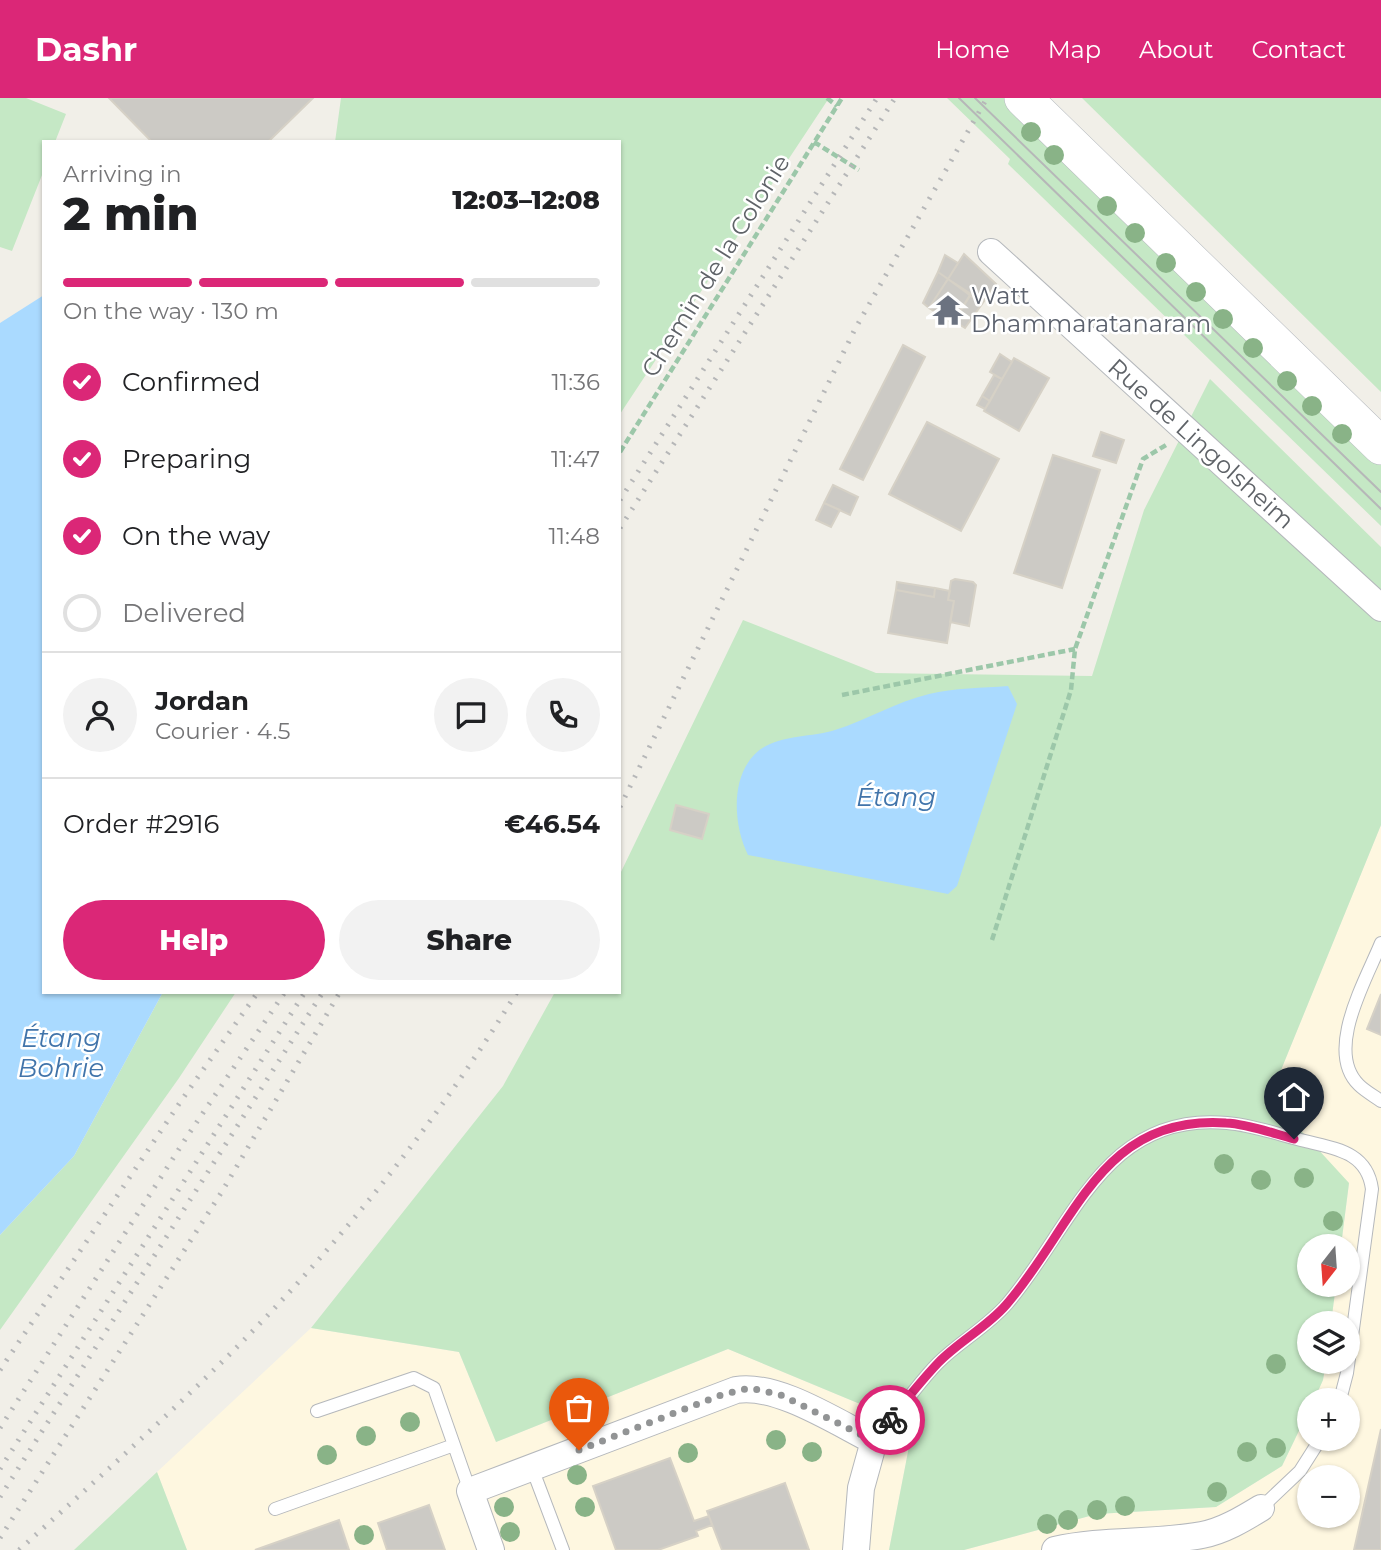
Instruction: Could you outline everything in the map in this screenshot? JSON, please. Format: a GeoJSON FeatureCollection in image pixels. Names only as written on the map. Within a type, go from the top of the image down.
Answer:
{"type":"FeatureCollection","features":[{"type":"Feature","properties":{"kind":"main road"},"geometry":{"type":"LineString","coordinates":[[1023,98],[1381,446]]}},
{"type":"Feature","properties":{"kind":"street","name":"Rue de Lingolsheim"},"geometry":{"type":"LineString","coordinates":[[991,252],[1381,608]]}},
{"type":"Feature","properties":{"kind":"street"},"geometry":{"type":"LineString","coordinates":[[491,1550],[470,1491],[721,1395],[750,1388],[781,1395],[874,1441]]}},
{"type":"Feature","properties":{"kind":"street"},"geometry":{"type":"LineString","coordinates":[[856,1550],[862,1488],[874,1441],[900,1408]]}},
{"type":"Feature","properties":{"kind":"street"},"geometry":{"type":"LineString","coordinates":[[1055,1550],[1201,1535],[1225,1528],[1261,1508]]}},
{"type":"Feature","properties":{"kind":"lane"},"geometry":{"type":"LineString","coordinates":[[1381,943],[1344,1038],[1350,1072],[1358,1084],[1381,1101]]}},
{"type":"Feature","properties":{"kind":"lane"},"geometry":{"type":"LineString","coordinates":[[900,1408],[938,1363],[1005,1306],[1092,1184],[1119,1154],[1140,1138],[1155,1131],[1198,1123],[1228,1123],[1348,1153],[1370,1174],[1372,1189],[1343,1388]]}},
{"type":"Feature","properties":{"kind":"lane"},"geometry":{"type":"LineString","coordinates":[[317,1411],[414,1378],[434,1388],[470,1491]]}},
{"type":"Feature","properties":{"kind":"lane"},"geometry":{"type":"LineString","coordinates":[[275,1509],[454,1445]]}},
{"type":"Feature","properties":{"kind":"lane"},"geometry":{"type":"LineString","coordinates":[[1261,1508],[1300,1471],[1313,1451]]}},
{"type":"Feature","properties":{"kind":"lane"},"geometry":{"type":"LineString","coordinates":[[532,1468],[563,1550]]}},
{"type":"Feature","properties":{"kind":"path"},"geometry":{"type":"LineString","coordinates":[[827,98],[837,106]]}},
{"type":"Feature","properties":{"kind":"path","name":"Chemin de la Colonie"},"geometry":{"type":"LineString","coordinates":[[621,450],[842,98]]}},
{"type":"Feature","properties":{"kind":"path"},"geometry":{"type":"LineString","coordinates":[[814,142],[859,170]]}},
{"type":"Feature","properties":{"kind":"path"},"geometry":{"type":"LineString","coordinates":[[992,940],[1071,690],[1075,649],[1143,459],[1188,432]]}},
{"type":"Feature","properties":{"kind":"path"},"geometry":{"type":"LineString","coordinates":[[842,695],[1075,649]]}},
{"type":"Feature","properties":{"kind":"shaded area"},"geometry":{"type":"Polygon","coordinates":[[[1381,825],[1381,1550],[964,1550],[1097,1514],[1216,1507],[1282,1466],[1297,1435],[1297,1451],[1360,1451],[1360,1388],[1319,1388],[1324,1374],[1360,1374],[1360,1311],[1333,1311],[1334,1297],[1360,1297],[1360,1234],[1343,1234],[1349,1184],[1270,1097],[1381,825]]]}},
{"type":"Feature","properties":{"kind":"shaded area"},"geometry":{"type":"Polygon","coordinates":[[[311,1328],[459,1352],[496,1442],[728,1349],[913,1426],[889,1550],[187,1550],[157,1472],[311,1328]]]}},
{"type":"Feature","properties":{"kind":"green space"},"geometry":{"type":"Polygon","coordinates":[[[0,98],[26,98],[66,114],[56,140],[42,140],[42,175],[12,251],[0,247],[0,98]]]}},
{"type":"Feature","properties":{"kind":"green space"},"geometry":{"type":"Polygon","coordinates":[[[341,98],[829,98],[621,412],[621,140],[335,140],[341,98]]]}},
{"type":"Feature","properties":{"kind":"green space"},"geometry":{"type":"Polygon","coordinates":[[[947,98],[1004,98],[1381,465],[1381,526],[1008,164],[1010,159],[947,98]]]}},
{"type":"Feature","properties":{"kind":"green space"},"geometry":{"type":"Polygon","coordinates":[[[1082,98],[1381,98],[1381,392],[1082,98]]]}},
{"type":"Feature","properties":{"kind":"green space"},"geometry":{"type":"Polygon","coordinates":[[[1210,379],[1381,547],[1381,825],[1270,1097],[1349,1183],[1343,1234],[1297,1234],[1297,1297],[1334,1297],[1333,1311],[1297,1311],[1297,1374],[1324,1374],[1319,1388],[1297,1388],[1297,1435],[1282,1466],[1216,1507],[1097,1514],[964,1550],[889,1550],[913,1426],[728,1349],[496,1442],[459,1352],[311,1328],[503,1086],[554,994],[621,994],[621,872],[743,620],[876,673],[1092,676],[1144,510],[1210,379]]]}},
{"type":"Feature","properties":{"kind":"green space"},"geometry":{"type":"Polygon","coordinates":[[[162,994],[235,994],[179,1078],[0,1330],[0,1235],[74,1156],[162,994]]]}},
{"type":"Feature","properties":{"kind":"green space"},"geometry":{"type":"Polygon","coordinates":[[[157,1472],[187,1550],[74,1550],[157,1472]]]}},
{"type":"Feature","properties":{"kind":"water","name":"Étang Bohrie"},"geometry":{"type":"Polygon","coordinates":[[[42,296],[42,994],[162,994],[74,1156],[0,1235],[0,323],[42,296]]]}},
{"type":"Feature","properties":{"kind":"water","name":"Étang"},"geometry":{"type":"Polygon","coordinates":[[[1008,686],[1017,704],[957,886],[948,894],[748,855],[737,818],[738,790],[746,765],[762,748],[782,740],[835,730],[929,694],[1008,686]]]}},
{"type":"Feature","properties":{"kind":"building"},"geometry":{"type":"Polygon","coordinates":[[[109,98],[313,98],[270,140],[150,140],[109,98]]]}},
{"type":"Feature","properties":{"kind":"building"},"geometry":{"type":"Polygon","coordinates":[[[964,254],[996,284],[982,304],[948,279],[964,254]]]}},
{"type":"Feature","properties":{"kind":"building"},"geometry":{"type":"Polygon","coordinates":[[[945,255],[958,263],[948,279],[938,272],[945,255]]]}},
{"type":"Feature","properties":{"kind":"building"},"geometry":{"type":"Polygon","coordinates":[[[938,272],[948,279],[929,308],[923,303],[938,272]]]}},
{"type":"Feature","properties":{"kind":"building"},"geometry":{"type":"Polygon","coordinates":[[[948,279],[971,294],[953,323],[929,308],[948,279]]]}},
{"type":"Feature","properties":{"kind":"building"},"geometry":{"type":"Polygon","coordinates":[[[970,295],[982,304],[965,328],[954,321],[970,295]]]}},
{"type":"Feature","properties":{"kind":"building"},"geometry":{"type":"Polygon","coordinates":[[[903,345],[925,357],[863,480],[840,469],[903,345]]]}},
{"type":"Feature","properties":{"kind":"building"},"geometry":{"type":"Polygon","coordinates":[[[1000,354],[1012,362],[1002,379],[990,372],[1000,354]]]}},
{"type":"Feature","properties":{"kind":"building"},"geometry":{"type":"Polygon","coordinates":[[[1014,358],[1049,378],[1019,431],[984,411],[1014,358]]]}},
{"type":"Feature","properties":{"kind":"building"},"geometry":{"type":"Polygon","coordinates":[[[994,375],[1002,379],[990,401],[982,396],[994,375]]]}},
{"type":"Feature","properties":{"kind":"building"},"geometry":{"type":"Polygon","coordinates":[[[982,396],[990,401],[985,409],[977,405],[982,396]]]}},
{"type":"Feature","properties":{"kind":"building"},"geometry":{"type":"Polygon","coordinates":[[[927,422],[999,459],[961,531],[889,494],[927,422]]]}},
{"type":"Feature","properties":{"kind":"building"},"geometry":{"type":"Polygon","coordinates":[[[1101,432],[1124,440],[1116,463],[1093,456],[1101,432]]]}},
{"type":"Feature","properties":{"kind":"building"},"geometry":{"type":"Polygon","coordinates":[[[1053,455],[1100,470],[1062,588],[1014,573],[1053,455]]]}},
{"type":"Feature","properties":{"kind":"building"},"geometry":{"type":"Polygon","coordinates":[[[833,485],[858,497],[850,515],[824,503],[833,485]]]}},
{"type":"Feature","properties":{"kind":"building"},"geometry":{"type":"Polygon","coordinates":[[[824,503],[840,510],[831,527],[816,520],[824,503]]]}},
{"type":"Feature","properties":{"kind":"building"},"geometry":{"type":"Polygon","coordinates":[[[955,579],[976,585],[969,626],[950,622],[954,601],[948,600],[951,581],[955,579]]]}},
{"type":"Feature","properties":{"kind":"building"},"geometry":{"type":"Polygon","coordinates":[[[897,582],[935,588],[934,597],[896,590],[897,582]]]}},
{"type":"Feature","properties":{"kind":"building"},"geometry":{"type":"Polygon","coordinates":[[[935,588],[950,591],[948,600],[954,601],[947,643],[888,633],[896,590],[934,597],[935,588]]]}},
{"type":"Feature","properties":{"kind":"building"},"geometry":{"type":"Polygon","coordinates":[[[676,805],[709,814],[702,839],[670,830],[676,805]]]}},
{"type":"Feature","properties":{"kind":"building"},"geometry":{"type":"Polygon","coordinates":[[[1381,994],[1381,1035],[1367,1029],[1381,994]]]}},
{"type":"Feature","properties":{"kind":"building"},"geometry":{"type":"Polygon","coordinates":[[[1381,1429],[1381,1550],[1354,1550],[1381,1429]]]}},
{"type":"Feature","properties":{"kind":"building"},"geometry":{"type":"Polygon","coordinates":[[[670,1458],[694,1521],[709,1516],[712,1525],[696,1531],[698,1536],[658,1550],[616,1550],[593,1486],[670,1458]]]}},
{"type":"Feature","properties":{"kind":"building"},"geometry":{"type":"Polygon","coordinates":[[[785,1483],[809,1550],[722,1550],[707,1511],[785,1483]]]}},
{"type":"Feature","properties":{"kind":"building"},"geometry":{"type":"Polygon","coordinates":[[[429,1505],[445,1550],[387,1550],[378,1523],[429,1505]]]}},
{"type":"Feature","properties":{"kind":"building"},"geometry":{"type":"Polygon","coordinates":[[[339,1520],[349,1550],[255,1550],[339,1520]]]}},
{"type":"Feature","properties":{"kind":"tram line"},"geometry":{"type":"LineString","coordinates":[[959,98],[1381,509]]}},
{"type":"Feature","properties":{"kind":"tram line"},"geometry":{"type":"LineString","coordinates":[[975,98],[1381,492]]}},
{"type":"Feature","properties":{"kind":"railway"},"geometry":{"type":"LineString","coordinates":[[621,498],[877,98]]}},
{"type":"Feature","properties":{"kind":"railway"},"geometry":{"type":"LineString","coordinates":[[621,526],[895,98]]}},
{"type":"Feature","properties":{"kind":"railway"},"geometry":{"type":"LineString","coordinates":[[621,805],[855,329],[987,98]]}},
{"type":"Feature","properties":{"kind":"railway"},"geometry":{"type":"LineString","coordinates":[[0,1370],[181,1101],[257,994]]}},
{"type":"Feature","properties":{"kind":"railway"},"geometry":{"type":"LineString","coordinates":[[0,1428],[188,1135],[284,994]]}},
{"type":"Feature","properties":{"kind":"railway"},"geometry":{"type":"LineString","coordinates":[[0,1469],[304,994]]}},
{"type":"Feature","properties":{"kind":"railway"},"geometry":{"type":"LineString","coordinates":[[0,1497],[322,994]]}},
{"type":"Feature","properties":{"kind":"railway"},"geometry":{"type":"LineString","coordinates":[[0,1538],[221,1193],[339,994]]}},
{"type":"Feature","properties":{"kind":"railway"},"geometry":{"type":"LineString","coordinates":[[19,1550],[211,1373],[314,1264],[422,1132],[516,994]]}},
{"type":"Feature","properties":{"kind":"way so far"},"geometry":{"type":"LineString","coordinates":[[579,1450],[721,1395],[750,1388],[781,1395],[874,1441],[890,1420]]}},
{"type":"Feature","properties":{"kind":"place","name":"Watt Dhammaratanaram"},"geometry":{"type":"Point","coordinates":[948,310]}},
{"type":"Feature","properties":{"kind":"route"},"geometry":{"type":"LineString","coordinates":[[890,1420],[938,1363],[1005,1306],[1092,1184],[1119,1154],[1140,1138],[1155,1131],[1198,1123],[1228,1123],[1294,1139]]}}]}
